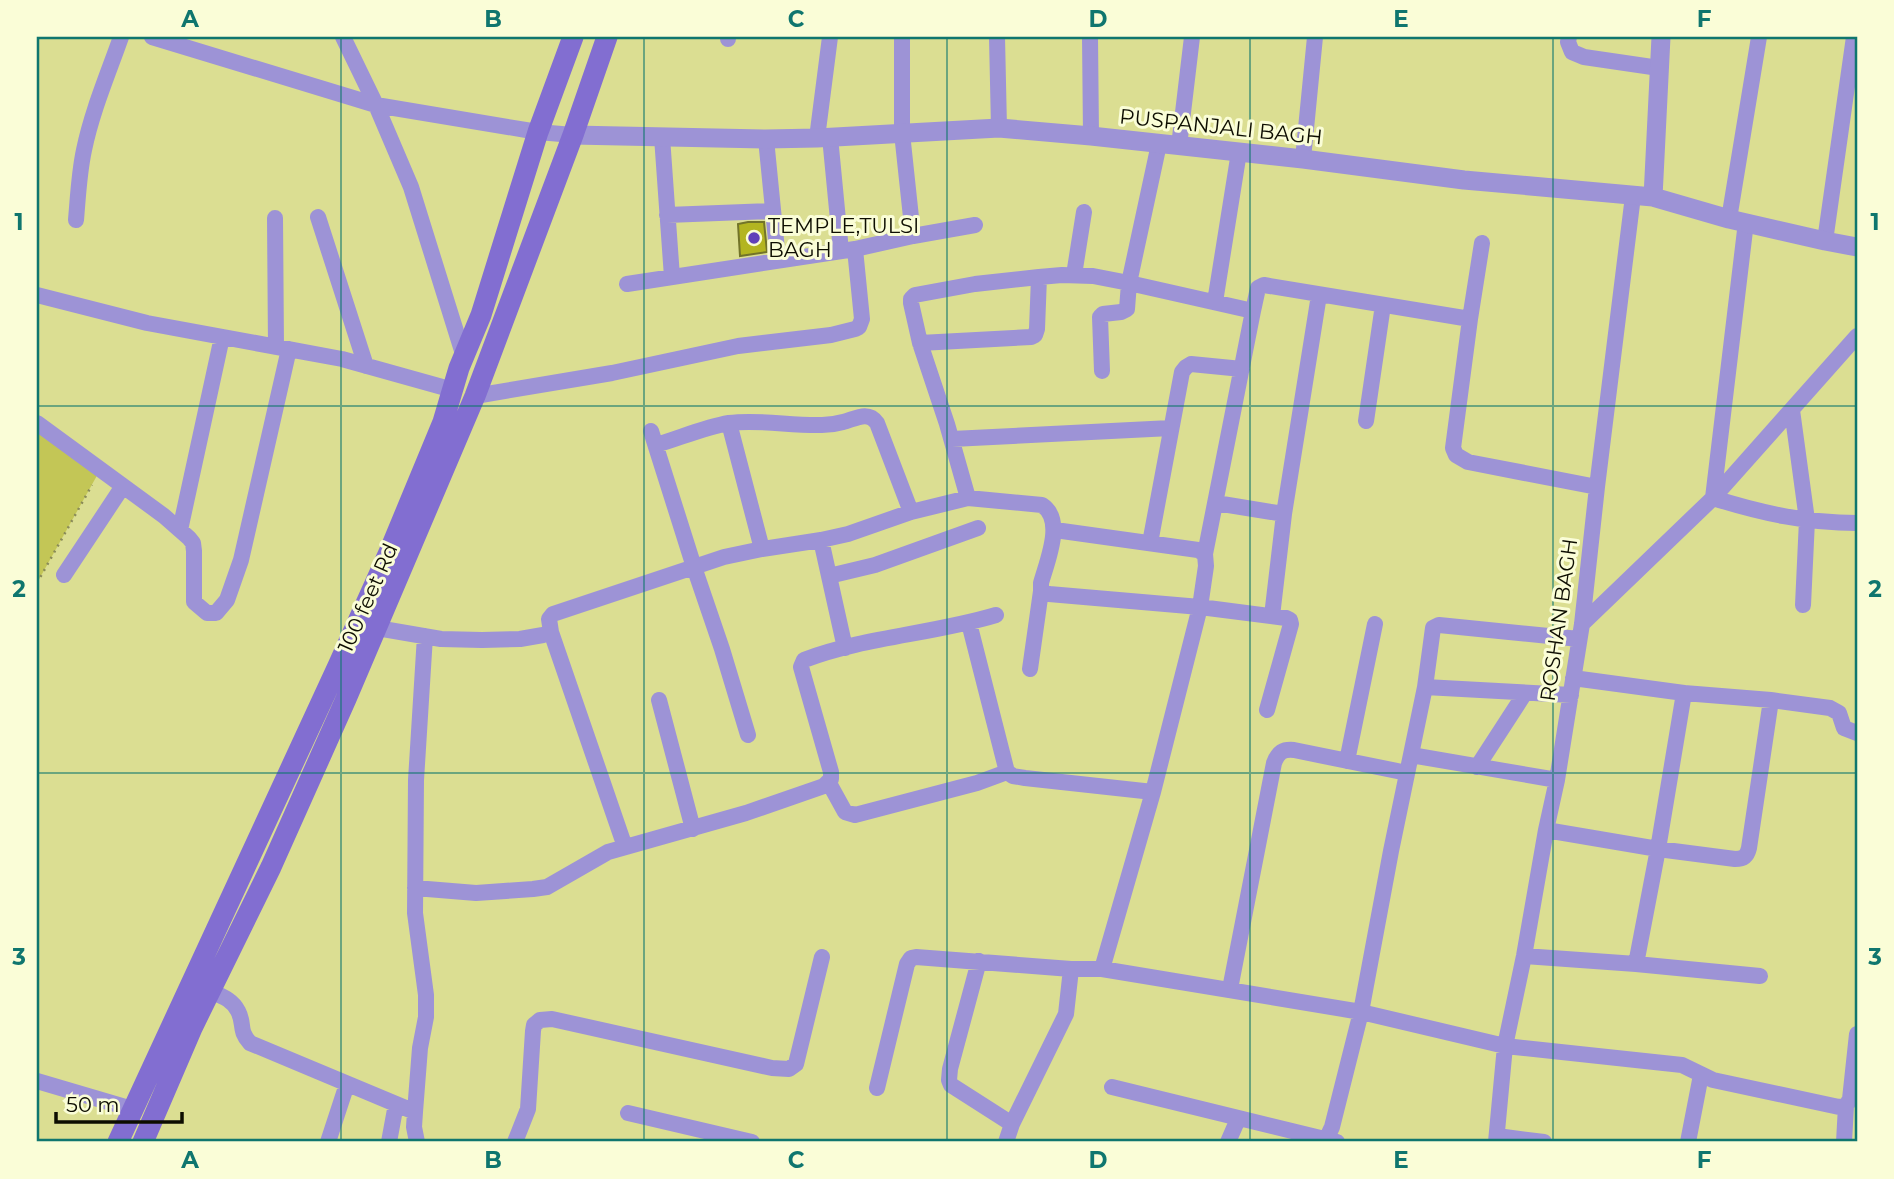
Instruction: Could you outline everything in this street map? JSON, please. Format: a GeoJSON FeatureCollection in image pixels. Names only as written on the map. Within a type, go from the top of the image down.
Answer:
{"type":"FeatureCollection","features":[{"type":"Feature","properties":{"kind":"main road","name":"100 feet Rd"},"geometry":{"type":"LineString","coordinates":[[118,1142],[390,550],[443,422],[481,315],[538,132],[573,37]]}},
{"type":"Feature","properties":{"kind":"main road"},"geometry":{"type":"LineString","coordinates":[[143,1142],[210,991],[271,867],[377,628],[475,396],[607,37]]}},
{"type":"Feature","properties":{"kind":"street"},"geometry":{"type":"LineString","coordinates":[[76,220],[80,172],[87,137],[121,37]]}},
{"type":"Feature","properties":{"kind":"street"},"geometry":{"type":"LineString","coordinates":[[152,37],[376,105],[538,132],[573,135]]}},
{"type":"Feature","properties":{"kind":"street"},"geometry":{"type":"LineString","coordinates":[[343,37],[411,187],[464,357]]}},
{"type":"Feature","properties":{"kind":"street"},"geometry":{"type":"LineString","coordinates":[[475,396],[612,373],[738,346],[831,335],[859,327],[862,319],[823,138],[830,37]]}},
{"type":"Feature","properties":{"kind":"street"},"geometry":{"type":"LineString","coordinates":[[902,37],[902,132],[913,236]]}},
{"type":"Feature","properties":{"kind":"street"},"geometry":{"type":"LineString","coordinates":[[997,37],[999,128]]}},
{"type":"Feature","properties":{"kind":"street"},"geometry":{"type":"LineString","coordinates":[[1090,37],[1091,136]]}},
{"type":"Feature","properties":{"kind":"street"},"geometry":{"type":"LineString","coordinates":[[1179,146],[1192,37]]}},
{"type":"Feature","properties":{"kind":"street"},"geometry":{"type":"LineString","coordinates":[[1303,159],[1315,37]]}},
{"type":"Feature","properties":{"kind":"street"},"geometry":{"type":"LineString","coordinates":[[1569,37],[1572,52],[1584,57],[1659,68]]}},
{"type":"Feature","properties":{"kind":"street"},"geometry":{"type":"LineString","coordinates":[[1643,196],[1661,37]]}},
{"type":"Feature","properties":{"kind":"street"},"geometry":{"type":"LineString","coordinates":[[1713,498],[1737,220],[1759,37]]}},
{"type":"Feature","properties":{"kind":"street"},"geometry":{"type":"LineString","coordinates":[[1825,241],[1854,37]]}},
{"type":"Feature","properties":{"kind":"street","name":"PUSPANJALI BAGH"},"geometry":{"type":"LineString","coordinates":[[573,135],[766,139],[999,128],[1091,136],[1464,180],[1643,196],[1857,247]]}},
{"type":"Feature","properties":{"kind":"street"},"geometry":{"type":"LineString","coordinates":[[662,137],[671,277]]}},
{"type":"Feature","properties":{"kind":"street"},"geometry":{"type":"LineString","coordinates":[[766,139],[778,260]]}},
{"type":"Feature","properties":{"kind":"street"},"geometry":{"type":"LineString","coordinates":[[1102,371],[1100,317],[1127,309],[1129,283],[1159,144]]}},
{"type":"Feature","properties":{"kind":"street"},"geometry":{"type":"LineString","coordinates":[[1215,302],[1239,152]]}},
{"type":"Feature","properties":{"kind":"street","name":"ROSHAN BAGH"},"geometry":{"type":"LineString","coordinates":[[1497,1139],[1505,1046],[1571,695],[1581,632],[1597,487],[1643,196]]}},
{"type":"Feature","properties":{"kind":"street"},"geometry":{"type":"LineString","coordinates":[[667,215],[773,211]]}},
{"type":"Feature","properties":{"kind":"street"},"geometry":{"type":"LineString","coordinates":[[1074,275],[1084,212]]}},
{"type":"Feature","properties":{"kind":"street"},"geometry":{"type":"LineString","coordinates":[[39,429],[123,486],[180,530],[193,544],[194,602],[207,613],[216,613],[227,600],[241,561],[282,348],[275,218]]}},
{"type":"Feature","properties":{"kind":"street"},"geometry":{"type":"LineString","coordinates":[[318,218],[366,366]]}},
{"type":"Feature","properties":{"kind":"street"},"geometry":{"type":"LineString","coordinates":[[627,284],[848,250],[975,225]]}},
{"type":"Feature","properties":{"kind":"street"},"geometry":{"type":"LineString","coordinates":[[1482,243],[1453,448],[1456,456],[1468,462],[1597,487]]}},
{"type":"Feature","properties":{"kind":"street"},"geometry":{"type":"LineString","coordinates":[[968,498],[920,343],[911,303],[915,295],[975,284],[1074,275],[1129,283],[1253,311]]}},
{"type":"Feature","properties":{"kind":"street"},"geometry":{"type":"LineString","coordinates":[[920,343],[1035,335],[1039,277]]}},
{"type":"Feature","properties":{"kind":"street"},"geometry":{"type":"LineString","coordinates":[[1102,969],[1153,792],[1200,607],[1206,566],[1205,554],[1258,288],[1260,285],[1470,319]]}},
{"type":"Feature","properties":{"kind":"street"},"geometry":{"type":"LineString","coordinates":[[37,295],[147,323],[342,359],[453,390]]}},
{"type":"Feature","properties":{"kind":"street"},"geometry":{"type":"LineString","coordinates":[[1272,616],[1284,514],[1319,295]]}},
{"type":"Feature","properties":{"kind":"street"},"geometry":{"type":"LineString","coordinates":[[1366,421],[1383,305]]}},
{"type":"Feature","properties":{"kind":"street"},"geometry":{"type":"LineString","coordinates":[[1112,1087],[1329,1141],[1361,1012],[1425,687],[1433,628],[1581,632],[1713,498],[1857,336]]}},
{"type":"Feature","properties":{"kind":"street"},"geometry":{"type":"LineString","coordinates":[[180,530],[222,337]]}},
{"type":"Feature","properties":{"kind":"street"},"geometry":{"type":"LineString","coordinates":[[1150,543],[1182,372],[1191,364],[1242,369]]}},
{"type":"Feature","properties":{"kind":"street"},"geometry":{"type":"LineString","coordinates":[[1792,410],[1807,520],[1803,605]]}},
{"type":"Feature","properties":{"kind":"street"},"geometry":{"type":"LineString","coordinates":[[748,735],[653,438],[729,424],[819,425],[841,423],[862,416],[873,418],[911,512]]}},
{"type":"Feature","properties":{"kind":"street"},"geometry":{"type":"LineString","coordinates":[[729,424],[762,549]]}},
{"type":"Feature","properties":{"kind":"street"},"geometry":{"type":"LineString","coordinates":[[951,439],[1171,428]]}},
{"type":"Feature","properties":{"kind":"street"},"geometry":{"type":"LineString","coordinates":[[64,575],[123,486]]}},
{"type":"Feature","properties":{"kind":"street"},"geometry":{"type":"LineString","coordinates":[[625,847],[551,632],[549,619],[553,614],[724,557],[848,534],[911,512],[968,498],[1042,505],[1048,509],[1055,530],[1041,583],[1030,669]]}},
{"type":"Feature","properties":{"kind":"street"},"geometry":{"type":"LineString","coordinates":[[1713,498],[1787,518],[1857,523]]}},
{"type":"Feature","properties":{"kind":"street"},"geometry":{"type":"LineString","coordinates":[[1216,503],[1284,514]]}},
{"type":"Feature","properties":{"kind":"street"},"geometry":{"type":"LineString","coordinates":[[829,576],[875,565],[978,528]]}},
{"type":"Feature","properties":{"kind":"street"},"geometry":{"type":"LineString","coordinates":[[1055,530],[1198,550],[1205,554]]}},
{"type":"Feature","properties":{"kind":"street"},"geometry":{"type":"LineString","coordinates":[[821,540],[845,648]]}},
{"type":"Feature","properties":{"kind":"street"},"geometry":{"type":"LineString","coordinates":[[1041,591],[1049,594],[1200,607],[1290,620],[1292,624],[1267,710]]}},
{"type":"Feature","properties":{"kind":"street"},"geometry":{"type":"LineString","coordinates":[[415,888],[476,892],[547,887],[602,855],[759,809],[824,786],[831,779],[831,772],[801,664],[806,659],[996,615]]}},
{"type":"Feature","properties":{"kind":"street"},"geometry":{"type":"LineString","coordinates":[[969,623],[1006,772],[1025,778],[1153,792]]}},
{"type":"Feature","properties":{"kind":"street"},"geometry":{"type":"LineString","coordinates":[[1347,761],[1375,624]]}},
{"type":"Feature","properties":{"kind":"street"},"geometry":{"type":"LineString","coordinates":[[377,628],[441,639],[482,640],[520,639],[551,632]]}},
{"type":"Feature","properties":{"kind":"street"},"geometry":{"type":"LineString","coordinates":[[417,1142],[415,1112],[420,1048],[426,1017],[426,995],[415,913],[416,780],[425,636]]}},
{"type":"Feature","properties":{"kind":"street"},"geometry":{"type":"LineString","coordinates":[[1573,678],[1835,710],[1839,713],[1844,728],[1857,733]]}},
{"type":"Feature","properties":{"kind":"street"},"geometry":{"type":"LineString","coordinates":[[1425,687],[1571,695]]}},
{"type":"Feature","properties":{"kind":"street"},"geometry":{"type":"LineString","coordinates":[[1477,767],[1525,693]]}},
{"type":"Feature","properties":{"kind":"street"},"geometry":{"type":"LineString","coordinates":[[1636,964],[1684,693]]}},
{"type":"Feature","properties":{"kind":"street"},"geometry":{"type":"LineString","coordinates":[[1546,830],[1658,849],[1744,858],[1747,855],[1770,700]]}},
{"type":"Feature","properties":{"kind":"street"},"geometry":{"type":"LineString","coordinates":[[659,701],[693,829]]}},
{"type":"Feature","properties":{"kind":"street"},"geometry":{"type":"LineString","coordinates":[[1230,989],[1276,758],[1280,752],[1289,750],[1407,773]]}},
{"type":"Feature","properties":{"kind":"street"},"geometry":{"type":"LineString","coordinates":[[1411,755],[1557,780]]}},
{"type":"Feature","properties":{"kind":"street"},"geometry":{"type":"LineString","coordinates":[[829,783],[845,812],[855,816],[977,783],[1006,772]]}},
{"type":"Feature","properties":{"kind":"street"},"geometry":{"type":"LineString","coordinates":[[1524,956],[1760,975]]}},
{"type":"Feature","properties":{"kind":"street"},"geometry":{"type":"LineString","coordinates":[[515,1142],[528,1110],[533,1031],[534,1024],[540,1020],[552,1019],[772,1068],[789,1069],[796,1064],[822,957]]}},
{"type":"Feature","properties":{"kind":"street"},"geometry":{"type":"LineString","coordinates":[[877,1088],[907,964],[911,958],[916,957],[1102,969],[1230,989],[1361,1012],[1505,1046],[1682,1065],[1713,1080],[1831,1106],[1846,1106]]}},
{"type":"Feature","properties":{"kind":"street"},"geometry":{"type":"LineString","coordinates":[[979,961],[949,1080],[951,1085],[1012,1124]]}},
{"type":"Feature","properties":{"kind":"street"},"geometry":{"type":"LineString","coordinates":[[1006,1142],[1012,1124],[1063,1020],[1068,1005],[1072,969]]}},
{"type":"Feature","properties":{"kind":"street"},"geometry":{"type":"LineString","coordinates":[[210,991],[229,999],[239,1011],[243,1035],[250,1043],[415,1112]]}},
{"type":"Feature","properties":{"kind":"street"},"geometry":{"type":"LineString","coordinates":[[1844,1142],[1846,1106],[1850,1099],[1857,1034]]}},
{"type":"Feature","properties":{"kind":"street"},"geometry":{"type":"LineString","coordinates":[[1688,1142],[1701,1075]]}},
{"type":"Feature","properties":{"kind":"street"},"geometry":{"type":"LineString","coordinates":[[37,1081],[132,1109]]}},
{"type":"Feature","properties":{"kind":"street"},"geometry":{"type":"LineString","coordinates":[[328,1142],[346,1084]]}},
{"type":"Feature","properties":{"kind":"street"},"geometry":{"type":"LineString","coordinates":[[389,1142],[396,1104]]}},
{"type":"Feature","properties":{"kind":"street"},"geometry":{"type":"LineString","coordinates":[[628,1113],[752,1142]]}},
{"type":"Feature","properties":{"kind":"street"},"geometry":{"type":"LineString","coordinates":[[1228,1142],[1238,1119]]}},
{"type":"Feature","properties":{"kind":"street"},"geometry":{"type":"LineString","coordinates":[[1497,1139],[1544,1142]]}},
{"type":"Feature","properties":{"kind":"path"},"geometry":{"type":"LineString","coordinates":[[37,583],[98,475]]}},
{"type":"Feature","properties":{"kind":"shaded area"},"geometry":{"type":"Polygon","coordinates":[[[37,416],[104,463],[37,583],[37,416]]]}},
{"type":"Feature","properties":{"kind":"building","name":"TEMPLE,TULSI BAGH"},"geometry":{"type":"Polygon","coordinates":[[[764,222],[767,252],[740,256],[738,224],[764,222]]]}},
{"type":"Feature","properties":{"kind":"place","name":"TEMPLE,TULSI BAGH"},"geometry":{"type":"Point","coordinates":[754,238]}}]}
